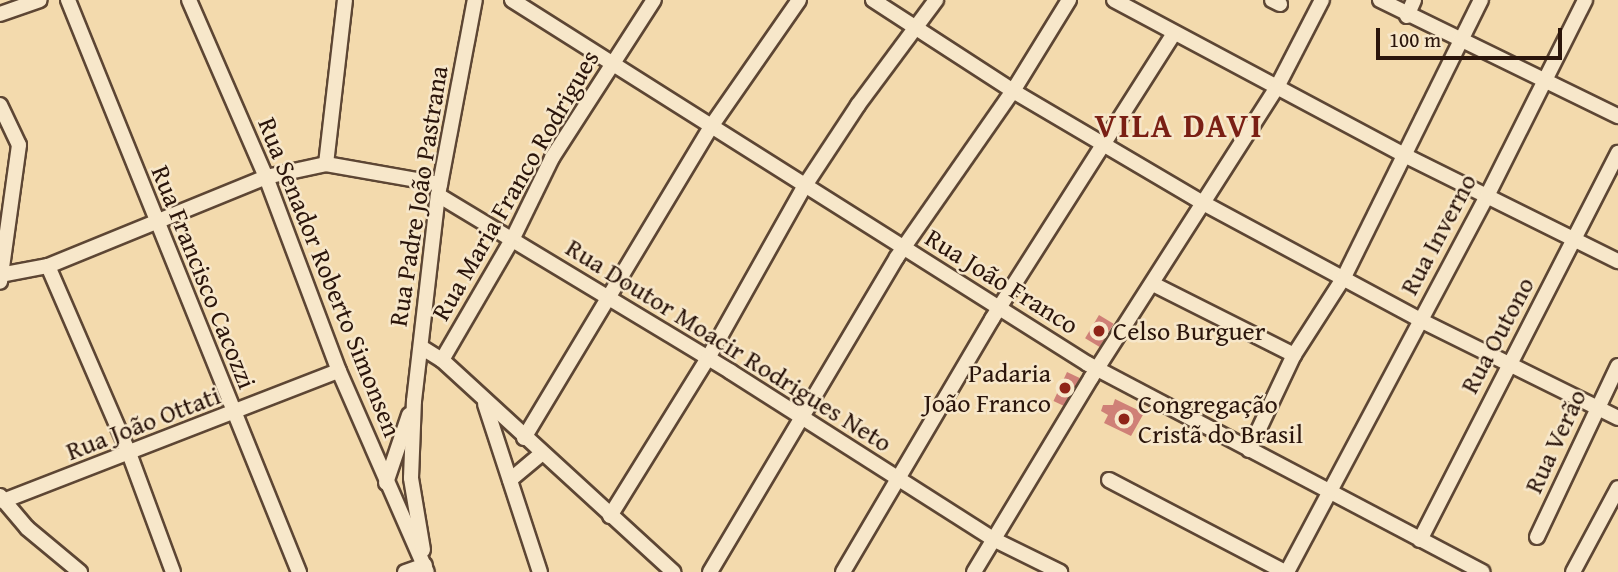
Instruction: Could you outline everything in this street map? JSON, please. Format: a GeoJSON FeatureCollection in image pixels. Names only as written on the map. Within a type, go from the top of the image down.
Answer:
{"type":"FeatureCollection","features":[{"type":"Feature","properties":{"kind":"street"},"geometry":{"type":"LineString","coordinates":[[0,14],[40,0]]}},
{"type":"Feature","properties":{"kind":"street","name":"Rua Francisco Cacozzi"},"geometry":{"type":"LineString","coordinates":[[68,0],[156,225],[299,572]]}},
{"type":"Feature","properties":{"kind":"street","name":"Rua Senador Roberto Simonsen"},"geometry":{"type":"LineString","coordinates":[[189,0],[266,177],[339,371],[426,569]]}},
{"type":"Feature","properties":{"kind":"street"},"geometry":{"type":"LineString","coordinates":[[0,105],[19,145],[0,278],[48,266],[156,225],[266,177],[326,164],[345,0]]}},
{"type":"Feature","properties":{"kind":"street","name":"Rua Padre João Pastrana"},"geometry":{"type":"LineString","coordinates":[[426,569],[411,478],[414,401],[439,190],[475,0]]}},
{"type":"Feature","properties":{"kind":"street","name":"Rua João Franco"},"geometry":{"type":"LineString","coordinates":[[512,0],[610,65],[1097,369],[1483,572]]}},
{"type":"Feature","properties":{"kind":"street"},"geometry":{"type":"LineString","coordinates":[[524,438],[610,300],[710,128],[799,0]]}},
{"type":"Feature","properties":{"kind":"street"},"geometry":{"type":"LineString","coordinates":[[873,0],[1013,91],[1205,204],[1420,320],[1618,418]]}},
{"type":"Feature","properties":{"kind":"street"},"geometry":{"type":"LineString","coordinates":[[610,516],[708,358],[804,187],[858,106],[918,29],[936,0]]}},
{"type":"Feature","properties":{"kind":"street"},"geometry":{"type":"LineString","coordinates":[[710,572],[904,248],[1013,91],[1069,0]]}},
{"type":"Feature","properties":{"kind":"street"},"geometry":{"type":"LineString","coordinates":[[1114,0],[1172,35],[1276,89],[1618,261]]}},
{"type":"Feature","properties":{"kind":"street"},"geometry":{"type":"LineString","coordinates":[[974,572],[1097,369],[1205,204],[1276,89],[1322,0]]}},
{"type":"Feature","properties":{"kind":"street"},"geometry":{"type":"LineString","coordinates":[[1380,0],[1407,16],[1618,116]]}},
{"type":"Feature","properties":{"kind":"street"},"geometry":{"type":"LineString","coordinates":[[1407,16],[1415,0]]}},
{"type":"Feature","properties":{"kind":"street"},"geometry":{"type":"LineString","coordinates":[[1249,450],[1294,355],[1344,277],[1481,0]]}},
{"type":"Feature","properties":{"kind":"street","name":"Rua Inverno"},"geometry":{"type":"LineString","coordinates":[[1286,572],[1333,491],[1420,320],[1488,196],[1585,0]]}},
{"type":"Feature","properties":{"kind":"street","name":"Rua Maria Franco Rodrigues"},"geometry":{"type":"LineString","coordinates":[[442,360],[513,238],[552,158],[647,3]]}},
{"type":"Feature","properties":{"kind":"street"},"geometry":{"type":"LineString","coordinates":[[843,572],[895,478],[1172,35]]}},
{"type":"Feature","properties":{"kind":"street","name":"Rua Outono"},"geometry":{"type":"LineString","coordinates":[[1420,540],[1618,153]]}},
{"type":"Feature","properties":{"kind":"street","name":"Rua Doutor Moacir Rodrigues Neto"},"geometry":{"type":"LineString","coordinates":[[326,164],[439,190],[993,539],[1060,572]]}},
{"type":"Feature","properties":{"kind":"street"},"geometry":{"type":"LineString","coordinates":[[48,266],[129,453],[173,572]]}},
{"type":"Feature","properties":{"kind":"street"},"geometry":{"type":"LineString","coordinates":[[1153,284],[1294,355]]}},
{"type":"Feature","properties":{"kind":"street"},"geometry":{"type":"LineString","coordinates":[[421,347],[442,360],[484,402],[673,572]]}},
{"type":"Feature","properties":{"kind":"street","name":"Rua Verão"},"geometry":{"type":"LineString","coordinates":[[1537,537],[1618,366]]}},
{"type":"Feature","properties":{"kind":"street","name":"Rua João Ottati"},"geometry":{"type":"LineString","coordinates":[[1,498],[233,415],[339,371]]}},
{"type":"Feature","properties":{"kind":"street","name":"Rua Padre João Pastrana"},"geometry":{"type":"LineString","coordinates":[[386,483],[414,401]]}},
{"type":"Feature","properties":{"kind":"street"},"geometry":{"type":"LineString","coordinates":[[484,402],[540,572]]}},
{"type":"Feature","properties":{"kind":"street"},"geometry":{"type":"LineString","coordinates":[[510,480],[541,454]]}},
{"type":"Feature","properties":{"kind":"street"},"geometry":{"type":"LineString","coordinates":[[386,483],[411,478]]}},
{"type":"Feature","properties":{"kind":"street"},"geometry":{"type":"LineString","coordinates":[[1110,480],[1286,572]]}},
{"type":"Feature","properties":{"kind":"street"},"geometry":{"type":"LineString","coordinates":[[1573,572],[1618,488]]}},
{"type":"Feature","properties":{"kind":"street"},"geometry":{"type":"LineString","coordinates":[[1,498],[27,528],[80,572]]}},
{"type":"Feature","properties":{"kind":"street"},"geometry":{"type":"LineString","coordinates":[[405,572],[426,569]]}},
{"type":"Feature","properties":{"kind":"building","name":"Celso Burguer"},"geometry":{"type":"Polygon","coordinates":[[[1099,315],[1114,324],[1100,347],[1085,338],[1099,315]]]}},
{"type":"Feature","properties":{"kind":"building","name":"Padaria João Franco"},"geometry":{"type":"Polygon","coordinates":[[[1067,372],[1080,378],[1066,407],[1053,401],[1067,372]]]}},
{"type":"Feature","properties":{"kind":"building","name":"Congregação Cristã do Brasil"},"geometry":{"type":"Polygon","coordinates":[[[1115,399],[1144,413],[1131,436],[1104,423],[1108,415],[1101,411],[1103,405],[1113,405],[1115,399]]]}},
{"type":"Feature","properties":{"kind":"place","name":"Celso Burguer"},"geometry":{"type":"Point","coordinates":[1099,331]}},
{"type":"Feature","properties":{"kind":"place","name":"Padaria João Franco"},"geometry":{"type":"Point","coordinates":[1065,388]}},
{"type":"Feature","properties":{"kind":"place","name":"Congregação Cristã do Brasil"},"geometry":{"type":"Point","coordinates":[1124,419]}},
{"type":"Feature","properties":{"kind":"district","name":"VILA DAVI"},"geometry":{"type":"Point","coordinates":[1179,126]}}]}
